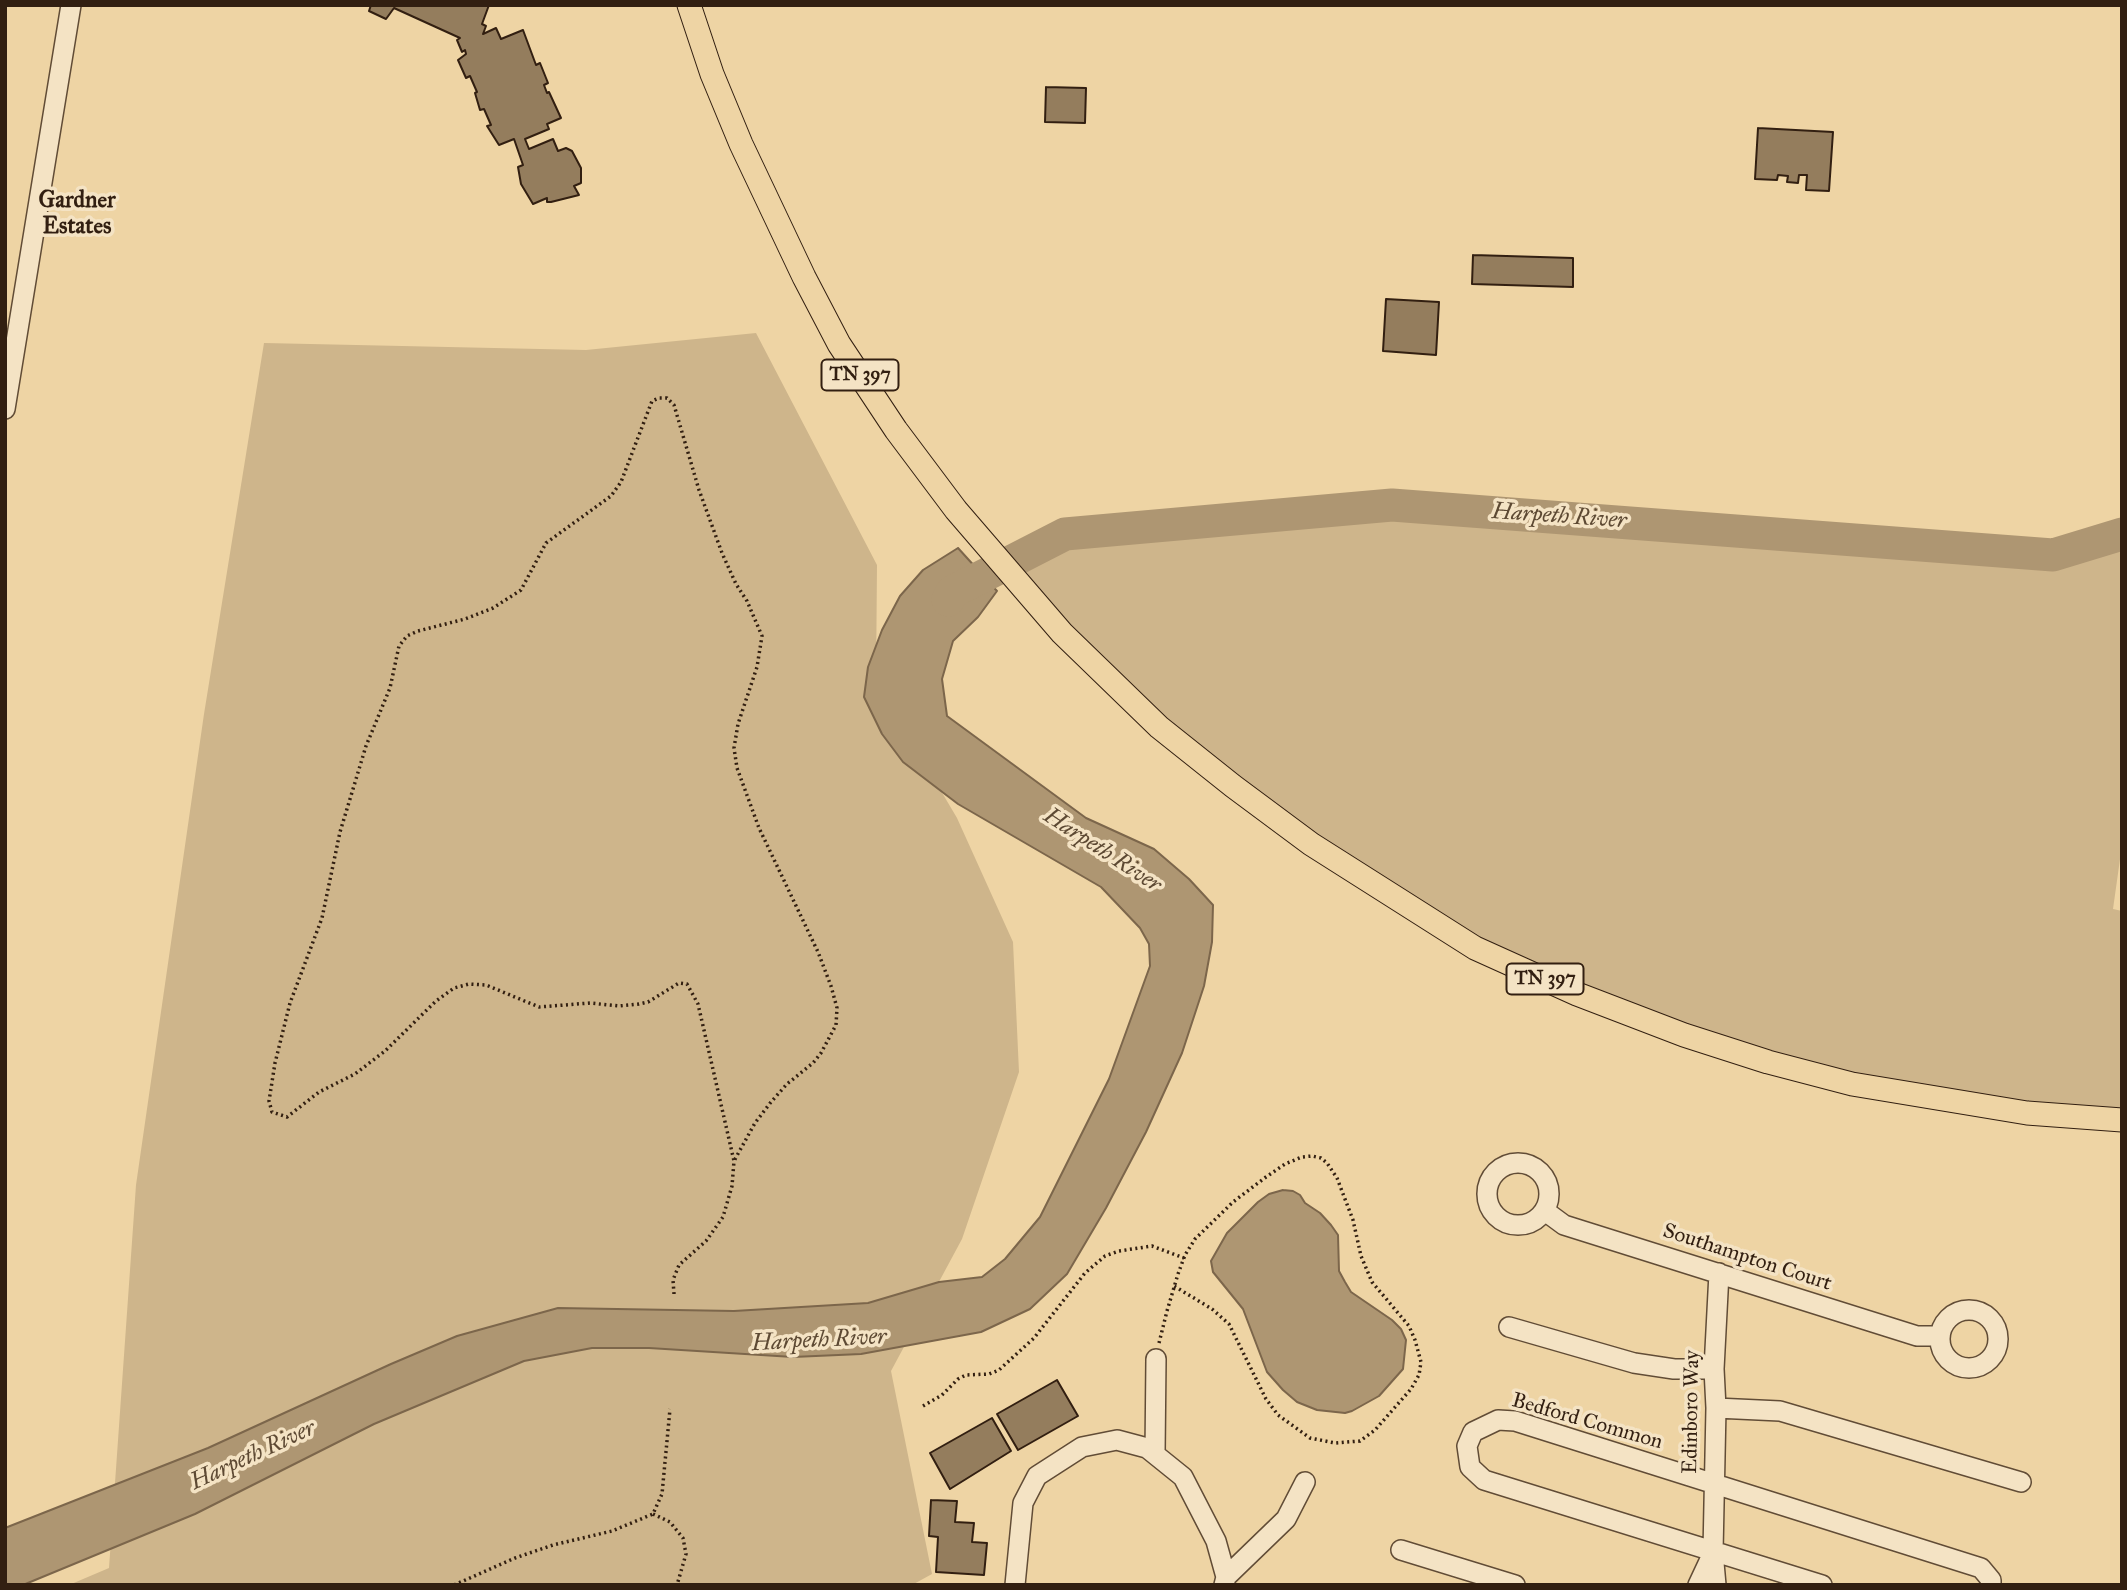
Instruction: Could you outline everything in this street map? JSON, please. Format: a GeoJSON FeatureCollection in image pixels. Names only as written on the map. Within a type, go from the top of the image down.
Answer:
{"type":"FeatureCollection","features":[{"type":"Feature","properties":{"kind":"main road","name":"TN 397"},"geometry":{"type":"LineString","coordinates":[[689,5],[712,74],[741,144],[810,288],[839,344],[896,430],[956,510],[1062,633],[1159,727],[1233,786],[1311,844],[1475,948],[1577,994],[1684,1035],[1768,1062],[1852,1084],[2027,1113],[2122,1121]]}},
{"type":"Feature","properties":{"kind":"street"},"geometry":{"type":"LineString","coordinates":[[5,409],[71,5]]}},
{"type":"Feature","properties":{"kind":"street","name":"Southampton Court"},"geometry":{"type":"LineString","coordinates":[[1545,1211],[1563,1224],[1917,1336],[1940,1336]]}},
{"type":"Feature","properties":{"kind":"street","name":"Edinboro Way"},"geometry":{"type":"LineString","coordinates":[[1716,1585],[1713,1552],[1716,1408],[1714,1369],[1719,1273]]}},
{"type":"Feature","properties":{"kind":"street"},"geometry":{"type":"LineString","coordinates":[[1509,1327],[1634,1363],[1674,1369],[1714,1369]]}},
{"type":"Feature","properties":{"kind":"street"},"geometry":{"type":"LineString","coordinates":[[1155,1454],[1156,1359]]}},
{"type":"Feature","properties":{"kind":"street"},"geometry":{"type":"LineString","coordinates":[[1716,1408],[1780,1411],[2021,1482]]}},
{"type":"Feature","properties":{"kind":"street","name":"Bedford Common"},"geometry":{"type":"LineString","coordinates":[[1822,1585],[1484,1480],[1470,1467],[1467,1446],[1473,1432],[1486,1425],[1498,1420],[1515,1421],[1981,1568],[1991,1580],[1991,1585]]}},
{"type":"Feature","properties":{"kind":"street"},"geometry":{"type":"LineString","coordinates":[[1015,1585],[1023,1503],[1037,1476],[1082,1447],[1117,1440],[1147,1448],[1183,1477],[1216,1541],[1225,1581]]}},
{"type":"Feature","properties":{"kind":"street"},"geometry":{"type":"LineString","coordinates":[[1225,1581],[1286,1519],[1304,1482]]}},
{"type":"Feature","properties":{"kind":"street"},"geometry":{"type":"LineString","coordinates":[[1401,1550],[1515,1585]]}},
{"type":"Feature","properties":{"kind":"street","name":"Edinboro Way"},"geometry":{"type":"LineString","coordinates":[[1698,1585],[1713,1552]]}},
{"type":"Feature","properties":{"kind":"path"},"geometry":{"type":"LineString","coordinates":[[674,1294],[673,1280],[679,1265],[706,1241],[723,1217],[732,1186],[734,1161],[698,1004],[687,984],[679,983],[648,1002],[619,1006],[590,1003],[539,1007],[486,985],[469,984],[454,988],[436,1001],[385,1051],[355,1074],[319,1092],[287,1117],[272,1112],[269,1101],[290,1003],[322,918],[340,832],[366,746],[390,688],[399,646],[407,636],[465,619],[493,607],[521,590],[546,542],[611,496],[621,482],[652,401],[659,398],[667,398],[674,405],[699,490],[722,553],[762,636],[757,667],[738,724],[734,748],[737,768],[759,828],[818,951],[837,1008],[836,1025],[826,1046],[813,1063],[787,1084],[771,1102],[755,1123],[734,1161]]}},
{"type":"Feature","properties":{"kind":"path"},"geometry":{"type":"LineString","coordinates":[[1156,1359],[1174,1286],[1184,1258],[1195,1239],[1210,1223],[1285,1164],[1302,1157],[1321,1158],[1337,1178],[1353,1220],[1361,1256],[1372,1282],[1409,1326],[1420,1353],[1419,1375],[1411,1389],[1375,1430],[1360,1441],[1335,1443],[1310,1438],[1278,1415],[1266,1399],[1229,1325],[1212,1310],[1174,1286]]}},
{"type":"Feature","properties":{"kind":"path"},"geometry":{"type":"LineString","coordinates":[[923,1406],[942,1395],[966,1375],[989,1374],[999,1370],[1034,1338],[1085,1273],[1105,1256],[1152,1246],[1184,1258]]}},
{"type":"Feature","properties":{"kind":"path"},"geometry":{"type":"LineString","coordinates":[[454,1585],[515,1558],[553,1545],[612,1531],[653,1514],[662,1494],[670,1409]]}},
{"type":"Feature","properties":{"kind":"path"},"geometry":{"type":"LineString","coordinates":[[653,1514],[670,1522],[682,1538],[686,1554],[677,1585]]}},
{"type":"Feature","properties":{"kind":"shaded area"},"geometry":{"type":"Polygon","coordinates":[[[756,333],[877,565],[876,681],[957,818],[1013,942],[1019,1072],[962,1239],[891,1371],[932,1574],[912,1585],[69,1585],[109,1568],[136,1185],[204,714],[264,343],[586,350],[756,333]]]}},
{"type":"Feature","properties":{"kind":"shaded area"},"geometry":{"type":"Polygon","coordinates":[[[1392,505],[2053,555],[2122,534],[2122,845],[2113,909],[2122,911],[2122,1120],[1852,1084],[1475,948],[1233,786],[1006,568],[1065,534],[1392,505]]]}},
{"type":"Feature","properties":{"kind":"water"},"geometry":{"type":"Polygon","coordinates":[[[958,548],[997,591],[978,617],[953,641],[942,679],[947,716],[1086,818],[1154,849],[1189,879],[1213,905],[1212,942],[1204,986],[1182,1053],[1146,1132],[1067,1274],[1030,1309],[981,1332],[861,1354],[793,1357],[649,1348],[592,1348],[524,1361],[374,1424],[195,1514],[23,1585],[5,1585],[5,1528],[208,1448],[457,1336],[558,1308],[734,1311],[868,1303],[939,1282],[982,1277],[1005,1259],[1040,1217],[1109,1079],[1150,966],[1149,944],[1140,928],[1101,887],[958,804],[903,762],[882,734],[864,697],[868,667],[882,630],[900,596],[923,570],[958,548]]]}},
{"type":"Feature","properties":{"kind":"water"},"geometry":{"type":"Polygon","coordinates":[[[1283,1190],[1300,1195],[1305,1203],[1331,1225],[1338,1235],[1339,1271],[1351,1292],[1392,1320],[1401,1329],[1406,1340],[1403,1369],[1379,1396],[1352,1411],[1345,1413],[1317,1410],[1297,1402],[1283,1390],[1267,1372],[1243,1309],[1213,1272],[1211,1261],[1227,1233],[1258,1202],[1269,1194],[1283,1190]]]}},
{"type":"Feature","properties":{"kind":"building"},"geometry":{"type":"Polygon","coordinates":[[[371,5],[489,5],[482,24],[486,26],[483,34],[496,28],[501,39],[523,30],[536,65],[540,63],[548,83],[544,85],[547,93],[549,92],[561,118],[547,124],[549,129],[525,139],[529,149],[553,139],[558,151],[566,148],[572,151],[581,168],[581,183],[574,186],[579,195],[551,202],[547,202],[547,198],[533,204],[521,184],[518,167],[523,165],[514,139],[499,145],[487,126],[491,125],[484,109],[480,110],[475,93],[477,92],[470,76],[466,78],[458,60],[466,54],[465,50],[462,52],[457,40],[460,38],[394,8],[386,19],[369,11],[371,5]]]}},
{"type":"Feature","properties":{"kind":"building"},"geometry":{"type":"Polygon","coordinates":[[[1046,87],[1086,88],[1085,123],[1045,122],[1046,87]]]}},
{"type":"Feature","properties":{"kind":"building"},"geometry":{"type":"Polygon","coordinates":[[[1758,128],[1833,132],[1829,191],[1806,190],[1807,175],[1799,175],[1798,183],[1787,182],[1788,176],[1778,175],[1777,180],[1755,179],[1758,128]]]}},
{"type":"Feature","properties":{"kind":"building"},"geometry":{"type":"Polygon","coordinates":[[[1473,255],[1573,258],[1573,287],[1472,284],[1473,255]]]}},
{"type":"Feature","properties":{"kind":"building"},"geometry":{"type":"Polygon","coordinates":[[[1386,299],[1439,302],[1436,355],[1383,351],[1386,299]]]}},
{"type":"Feature","properties":{"kind":"building"},"geometry":{"type":"Polygon","coordinates":[[[1057,1380],[1078,1416],[1018,1450],[997,1414],[1057,1380]]]}},
{"type":"Feature","properties":{"kind":"building"},"geometry":{"type":"Polygon","coordinates":[[[992,1418],[1011,1451],[950,1489],[930,1453],[992,1418]]]}},
{"type":"Feature","properties":{"kind":"building"},"geometry":{"type":"Polygon","coordinates":[[[931,1500],[957,1501],[955,1522],[974,1523],[972,1542],[987,1543],[984,1575],[936,1572],[938,1537],[929,1536],[931,1500]]]}},
{"type":"Feature","properties":{"kind":"waterway","name":"Harpeth River"},"geometry":{"type":"LineString","coordinates":[[948,600],[952,592],[1065,534],[1392,505],[2053,555],[2122,534]]}},
{"type":"Feature","properties":{"kind":"district","name":"Gardner Estates"},"geometry":{"type":"Point","coordinates":[77,214]}}]}
